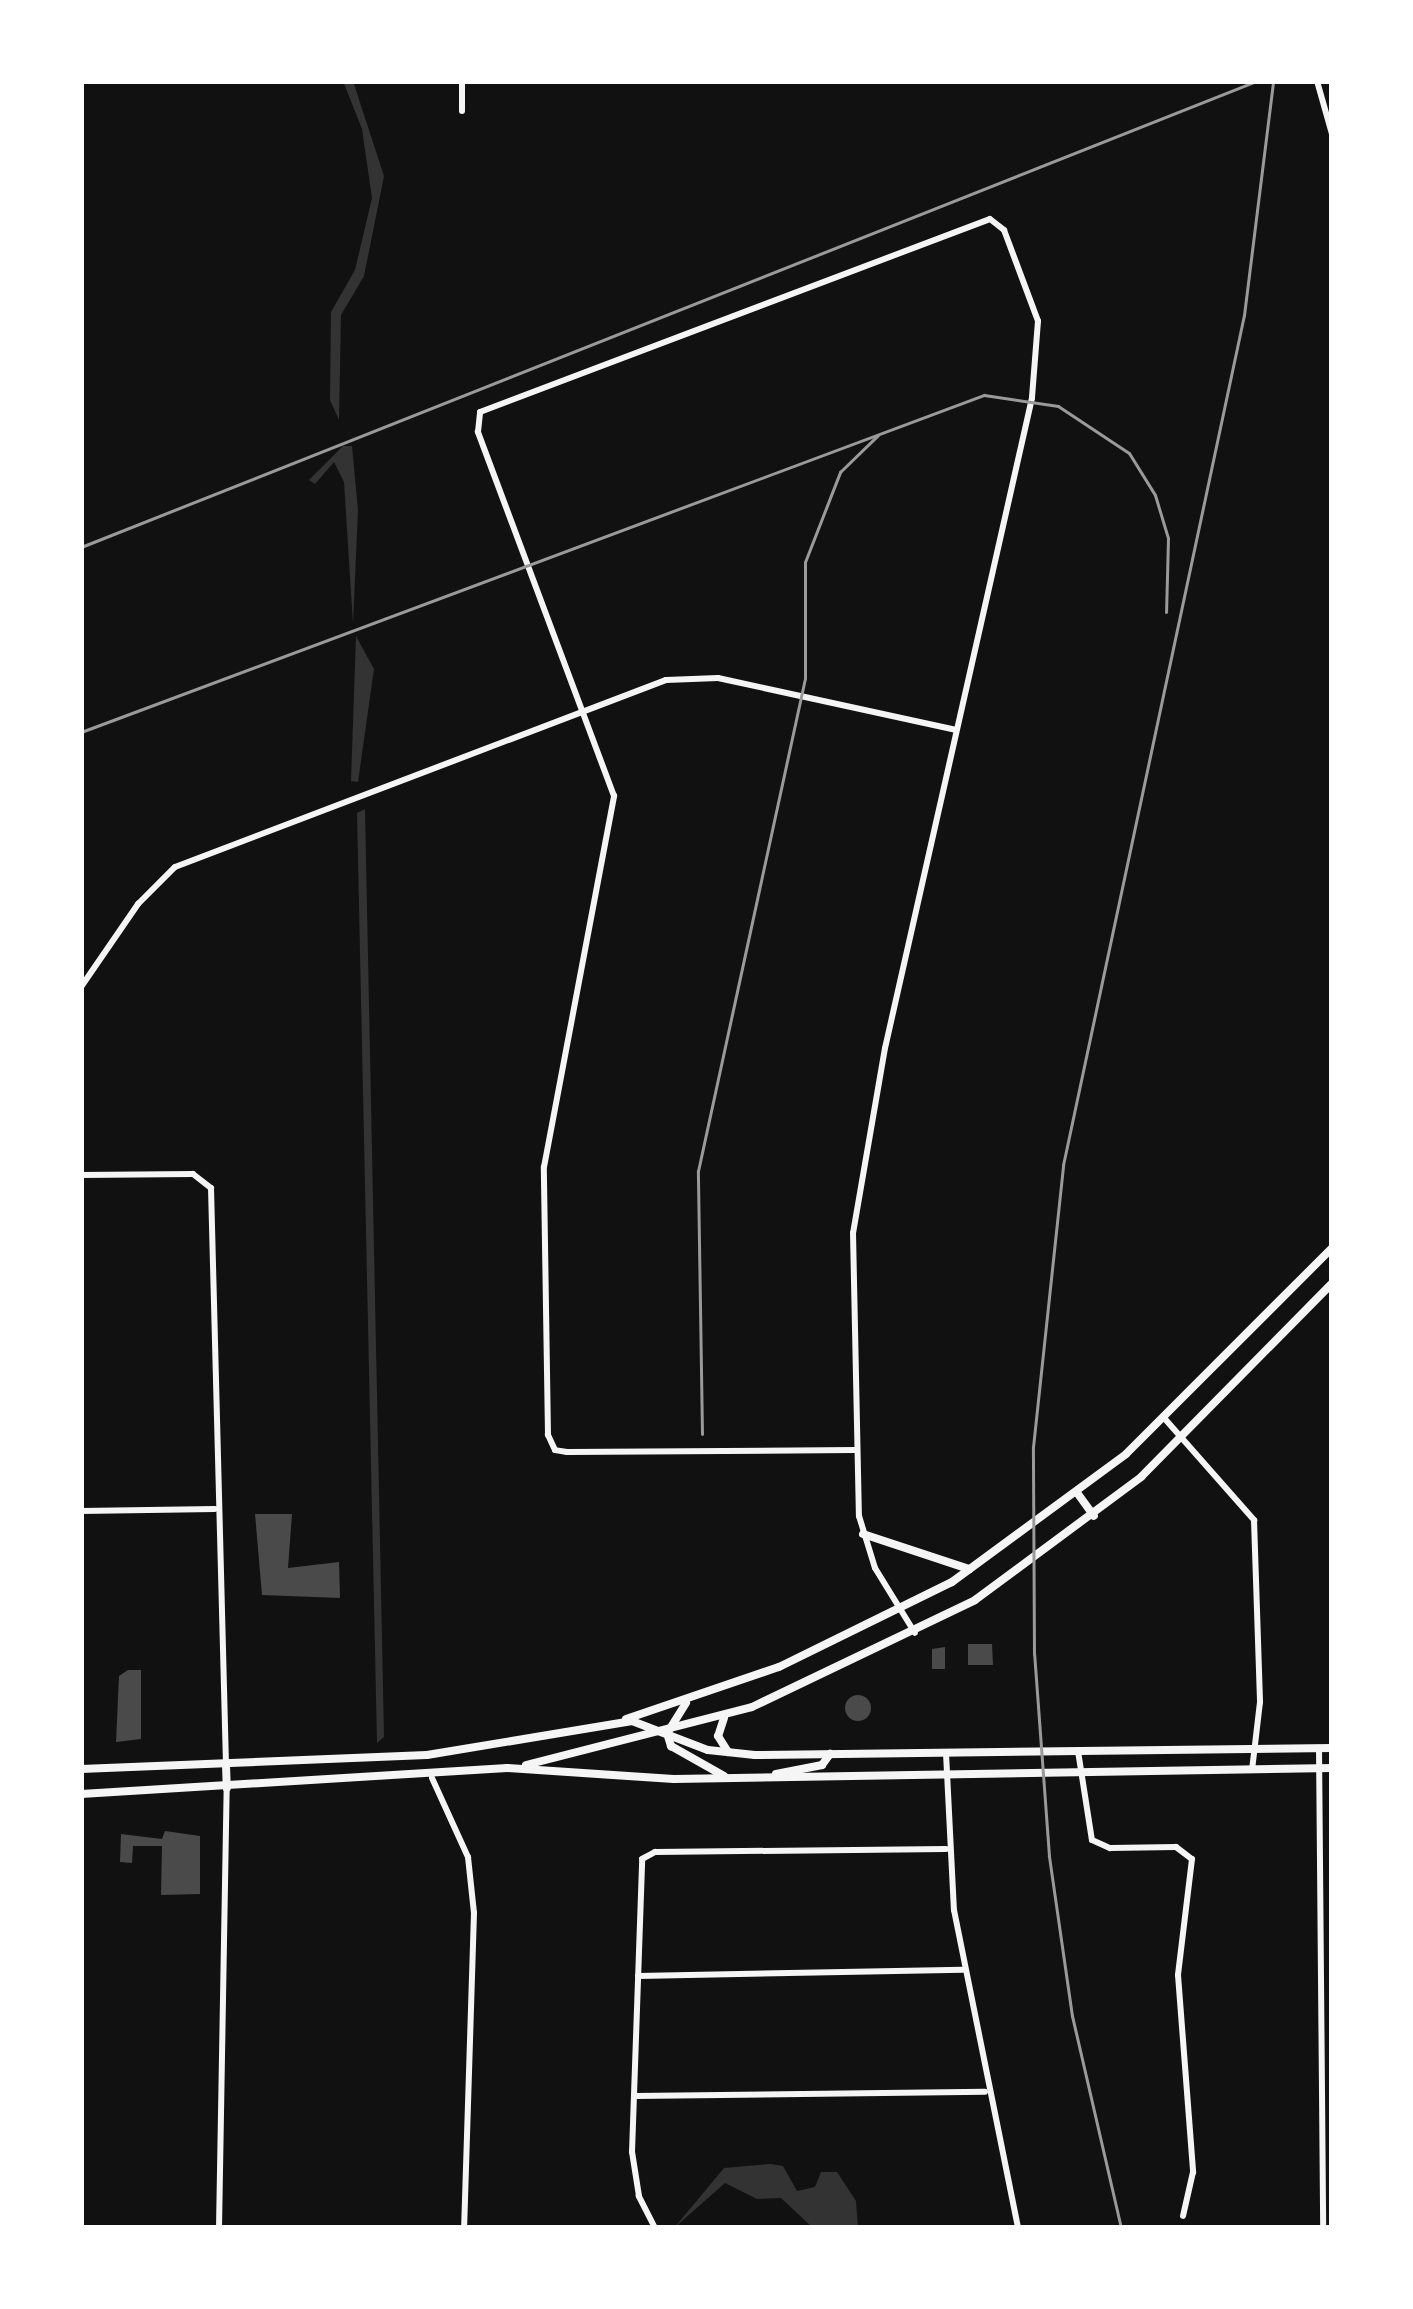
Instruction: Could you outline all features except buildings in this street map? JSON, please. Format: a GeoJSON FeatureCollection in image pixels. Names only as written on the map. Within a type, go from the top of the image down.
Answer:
{"type":"FeatureCollection","features":[{"type":"Feature","properties":{"kind":"main road"},"geometry":{"type":"LineString","coordinates":[[81,1769],[427,1755],[614,1722],[688,1700],[899,1614],[1001,1550],[1078,1494],[1165,1419],[1332,1248]]}},
{"type":"Feature","properties":{"kind":"main road"},"geometry":{"type":"LineString","coordinates":[[81,1794],[433,1778],[507,1768],[725,1716],[915,1633],[1047,1551],[1182,1438],[1332,1283]]}},
{"type":"Feature","properties":{"kind":"main road"},"geometry":{"type":"LineString","coordinates":[[1078,1494],[1094,1516]]}},
{"type":"Feature","properties":{"kind":"main road"},"geometry":{"type":"LineString","coordinates":[[862,1534],[970,1570]]}},
{"type":"Feature","properties":{"kind":"main road"},"geometry":{"type":"LineString","coordinates":[[667,1733],[688,1700]]}},
{"type":"Feature","properties":{"kind":"main road"},"geometry":{"type":"LineString","coordinates":[[725,1716],[718,1736],[729,1754]]}},
{"type":"Feature","properties":{"kind":"main road"},"geometry":{"type":"LineString","coordinates":[[614,1722],[667,1733],[729,1754],[1332,1748]]}},
{"type":"Feature","properties":{"kind":"main road"},"geometry":{"type":"LineString","coordinates":[[667,1733],[674,1751],[725,1776]]}},
{"type":"Feature","properties":{"kind":"main road"},"geometry":{"type":"LineString","coordinates":[[774,1775],[821,1765],[830,1754]]}},
{"type":"Feature","properties":{"kind":"main road"},"geometry":{"type":"LineString","coordinates":[[427,1755],[433,1778]]}},
{"type":"Feature","properties":{"kind":"main road"},"geometry":{"type":"LineString","coordinates":[[226,1765],[226,1788]]}},
{"type":"Feature","properties":{"kind":"main road"},"geometry":{"type":"LineString","coordinates":[[507,1768],[725,1776],[1332,1768]]}},
{"type":"Feature","properties":{"kind":"street"},"geometry":{"type":"LineString","coordinates":[[462,81],[462,111]]}},
{"type":"Feature","properties":{"kind":"street"},"geometry":{"type":"LineString","coordinates":[[1321,83],[1332,134]]}},
{"type":"Feature","properties":{"kind":"street"},"geometry":{"type":"LineString","coordinates":[[855,1450],[567,1453],[555,1450],[548,1435],[544,1167],[614,796],[586,710],[478,432],[480,412],[977,218],[1004,230],[1040,341],[855,1207],[855,1450],[862,1534],[899,1614],[915,1633]]}},
{"type":"Feature","properties":{"kind":"street"},"geometry":{"type":"LineString","coordinates":[[81,987],[138,904],[175,867],[666,680],[718,678],[956,730]]}},
{"type":"Feature","properties":{"kind":"street"},"geometry":{"type":"LineString","coordinates":[[81,1175],[207,1179],[226,1765]]}},
{"type":"Feature","properties":{"kind":"street"},"geometry":{"type":"LineString","coordinates":[[1165,1419],[1242,1499],[1256,1529],[1252,1770]]}},
{"type":"Feature","properties":{"kind":"street"},"geometry":{"type":"LineString","coordinates":[[81,1511],[215,1509]]}},
{"type":"Feature","properties":{"kind":"street"},"geometry":{"type":"LineString","coordinates":[[1319,1748],[1323,2228]]}},
{"type":"Feature","properties":{"kind":"street"},"geometry":{"type":"LineString","coordinates":[[1072,1751],[1083,1772],[1092,1840],[1110,1848],[1176,1847],[1192,1859],[1178,1975],[1193,2172],[1183,2216]]}},
{"type":"Feature","properties":{"kind":"street"},"geometry":{"type":"LineString","coordinates":[[946,1752],[946,1849],[963,1970],[985,2092],[1018,2228]]}},
{"type":"Feature","properties":{"kind":"street"},"geometry":{"type":"LineString","coordinates":[[433,1778],[468,1857],[474,1913],[464,2228]]}},
{"type":"Feature","properties":{"kind":"street"},"geometry":{"type":"LineString","coordinates":[[219,2228],[226,1788]]}},
{"type":"Feature","properties":{"kind":"street"},"geometry":{"type":"LineString","coordinates":[[655,2228],[633,2173],[638,1976],[647,1853],[946,1849]]}},
{"type":"Feature","properties":{"kind":"street"},"geometry":{"type":"LineString","coordinates":[[638,1976],[963,1970]]}},
{"type":"Feature","properties":{"kind":"street"},"geometry":{"type":"LineString","coordinates":[[633,2096],[985,2092]]}},
{"type":"Feature","properties":{"kind":"shaded area"},"geometry":{"type":"Polygon","coordinates":[[[343,81],[353,81],[384,176],[364,276],[341,315],[339,420],[330,400],[331,312],[355,270],[372,198],[362,129],[343,81]]]}},
{"type":"Feature","properties":{"kind":"shaded area"},"geometry":{"type":"Polygon","coordinates":[[[343,446],[352,446],[358,510],[353,624],[344,482],[334,462],[315,484],[309,480],[343,446]]]}},
{"type":"Feature","properties":{"kind":"shaded area"},"geometry":{"type":"Polygon","coordinates":[[[356,636],[374,669],[358,782],[351,781],[356,636]]]}},
{"type":"Feature","properties":{"kind":"shaded area"},"geometry":{"type":"Polygon","coordinates":[[[365,809],[384,1737],[377,1743],[357,813],[365,809]]]}},
{"type":"Feature","properties":{"kind":"shaded area"},"geometry":{"type":"Polygon","coordinates":[[[783,2166],[797,2191],[815,2187],[821,2172],[837,2172],[856,2201],[858,2228],[813,2228],[781,2198],[757,2199],[725,2183],[674,2228],[724,2168],[783,2166]]]}},
{"type":"Feature","properties":{"kind":"tram line"},"geometry":{"type":"LineString","coordinates":[[81,547],[1256,81]]}},
{"type":"Feature","properties":{"kind":"railway"},"geometry":{"type":"LineString","coordinates":[[1121,2228],[1072,2016],[1049,1856],[1034,1654],[1033,1447],[1063,1165],[1244,315],[1273,81]]}},
{"type":"Feature","properties":{"kind":"railway"},"geometry":{"type":"LineString","coordinates":[[81,732],[984,395],[1058,406],[1129,453],[1155,495],[1168,538],[1166,612]]}},
{"type":"Feature","properties":{"kind":"railway"},"geometry":{"type":"LineString","coordinates":[[702,1434],[698,1171],[805,678],[805,562],[840,472],[878,435]]}}]}
